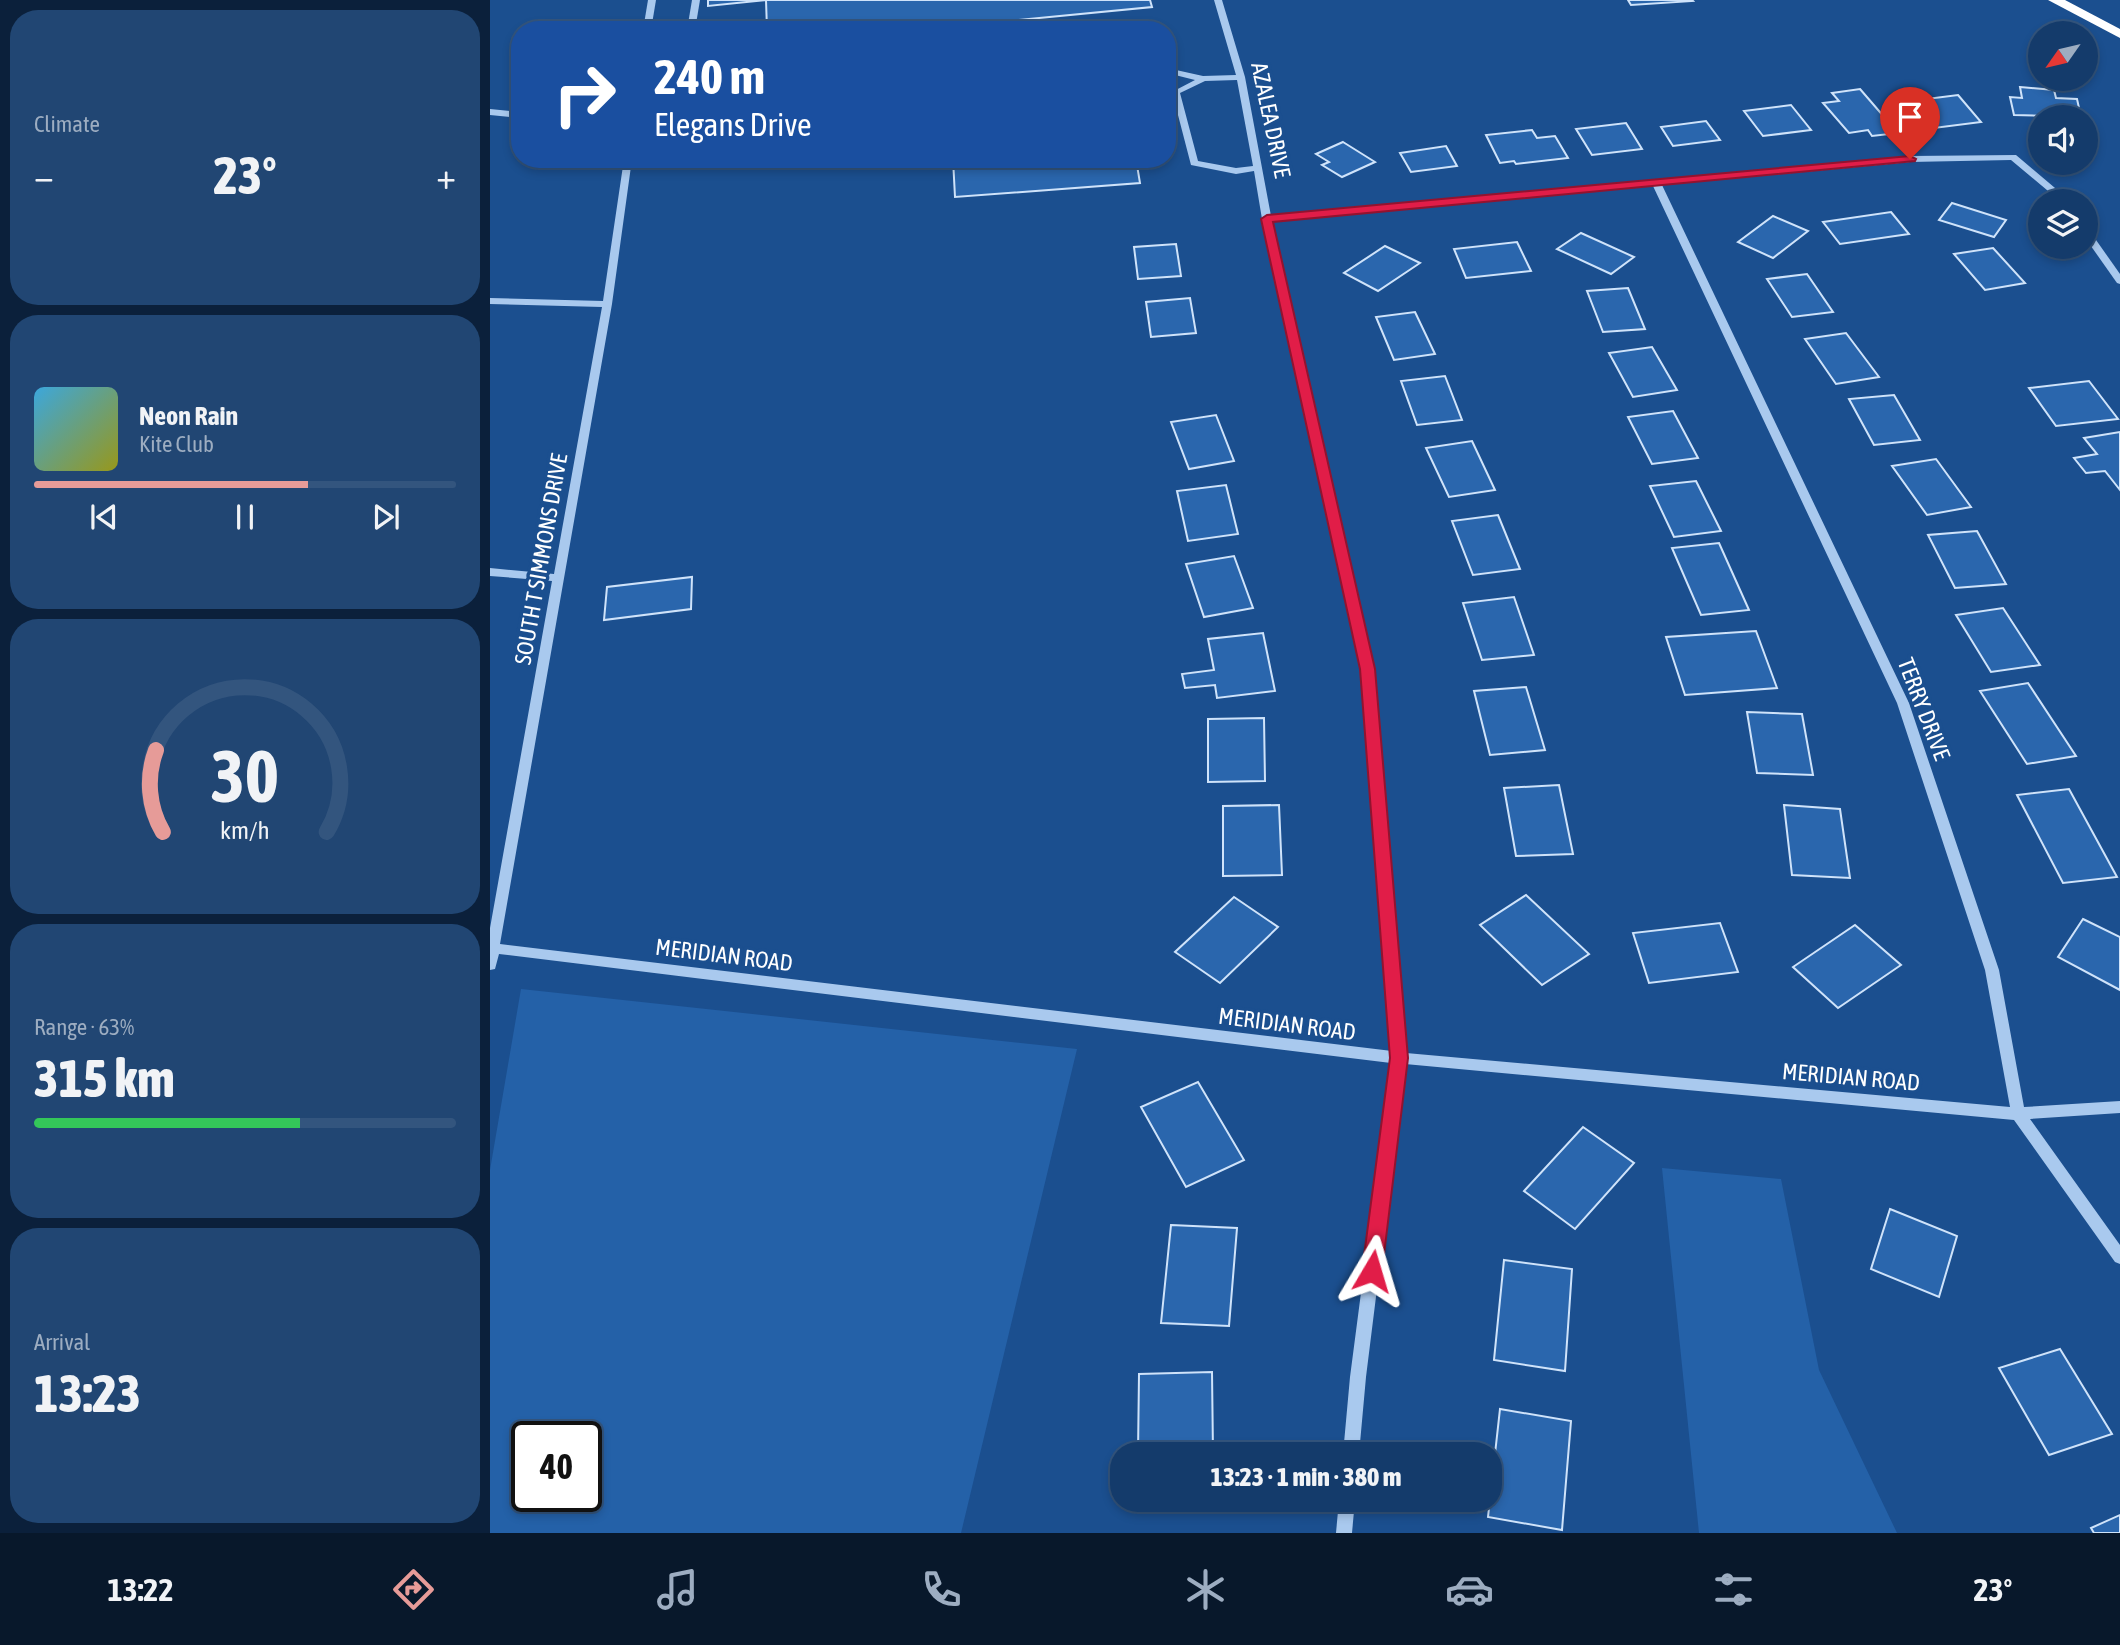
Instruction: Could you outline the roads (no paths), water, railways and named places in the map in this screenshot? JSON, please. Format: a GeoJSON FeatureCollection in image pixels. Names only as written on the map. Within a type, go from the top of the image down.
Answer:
{"type":"FeatureCollection","features":[{"type":"Feature","properties":{"kind":"highway"},"geometry":{"type":"LineString","coordinates":[[2055,0],[2120,34]]}},
{"type":"Feature","properties":{"kind":"street"},"geometry":{"type":"LineString","coordinates":[[648,21],[652,0]]}},
{"type":"Feature","properties":{"kind":"street"},"geometry":{"type":"LineString","coordinates":[[692,21],[696,0]]}},
{"type":"Feature","properties":{"kind":"street","name":"AZALEA DRIVE"},"geometry":{"type":"LineString","coordinates":[[1218,0],[1241,77],[1267,219],[1367,669],[1399,1058],[1352,1442]]}},
{"type":"Feature","properties":{"kind":"street"},"geometry":{"type":"LineString","coordinates":[[1176,72],[1203,79],[1241,77]]}},
{"type":"Feature","properties":{"kind":"street"},"geometry":{"type":"LineString","coordinates":[[1203,79],[1176,92],[1194,163],[1236,171],[1257,168]]}},
{"type":"Feature","properties":{"kind":"street"},"geometry":{"type":"LineString","coordinates":[[490,112],[511,113]]}},
{"type":"Feature","properties":{"kind":"street"},"geometry":{"type":"LineString","coordinates":[[1267,219],[1910,159],[2013,157],[2050,189]]}},
{"type":"Feature","properties":{"kind":"street","name":"SOUTH T SIMMONS DRIVE"},"geometry":{"type":"LineString","coordinates":[[490,965],[607,304],[627,168]]}},
{"type":"Feature","properties":{"kind":"street","name":"TERRY DRIVE"},"geometry":{"type":"LineString","coordinates":[[1656,182],[1903,703],[1993,970],[2018,1114],[2120,1257]]}},
{"type":"Feature","properties":{"kind":"street"},"geometry":{"type":"LineString","coordinates":[[2098,249],[2120,281]]}},
{"type":"Feature","properties":{"kind":"street"},"geometry":{"type":"LineString","coordinates":[[490,301],[607,304]]}},
{"type":"Feature","properties":{"kind":"street"},"geometry":{"type":"LineString","coordinates":[[490,572],[559,578]]}},
{"type":"Feature","properties":{"kind":"street","name":"MERIDIAN ROAD"},"geometry":{"type":"LineString","coordinates":[[492,948],[1399,1058],[2018,1114],[2120,1107]]}},
{"type":"Feature","properties":{"kind":"street"},"geometry":{"type":"LineString","coordinates":[[1344,1533],[1346,1512]]}}]}
